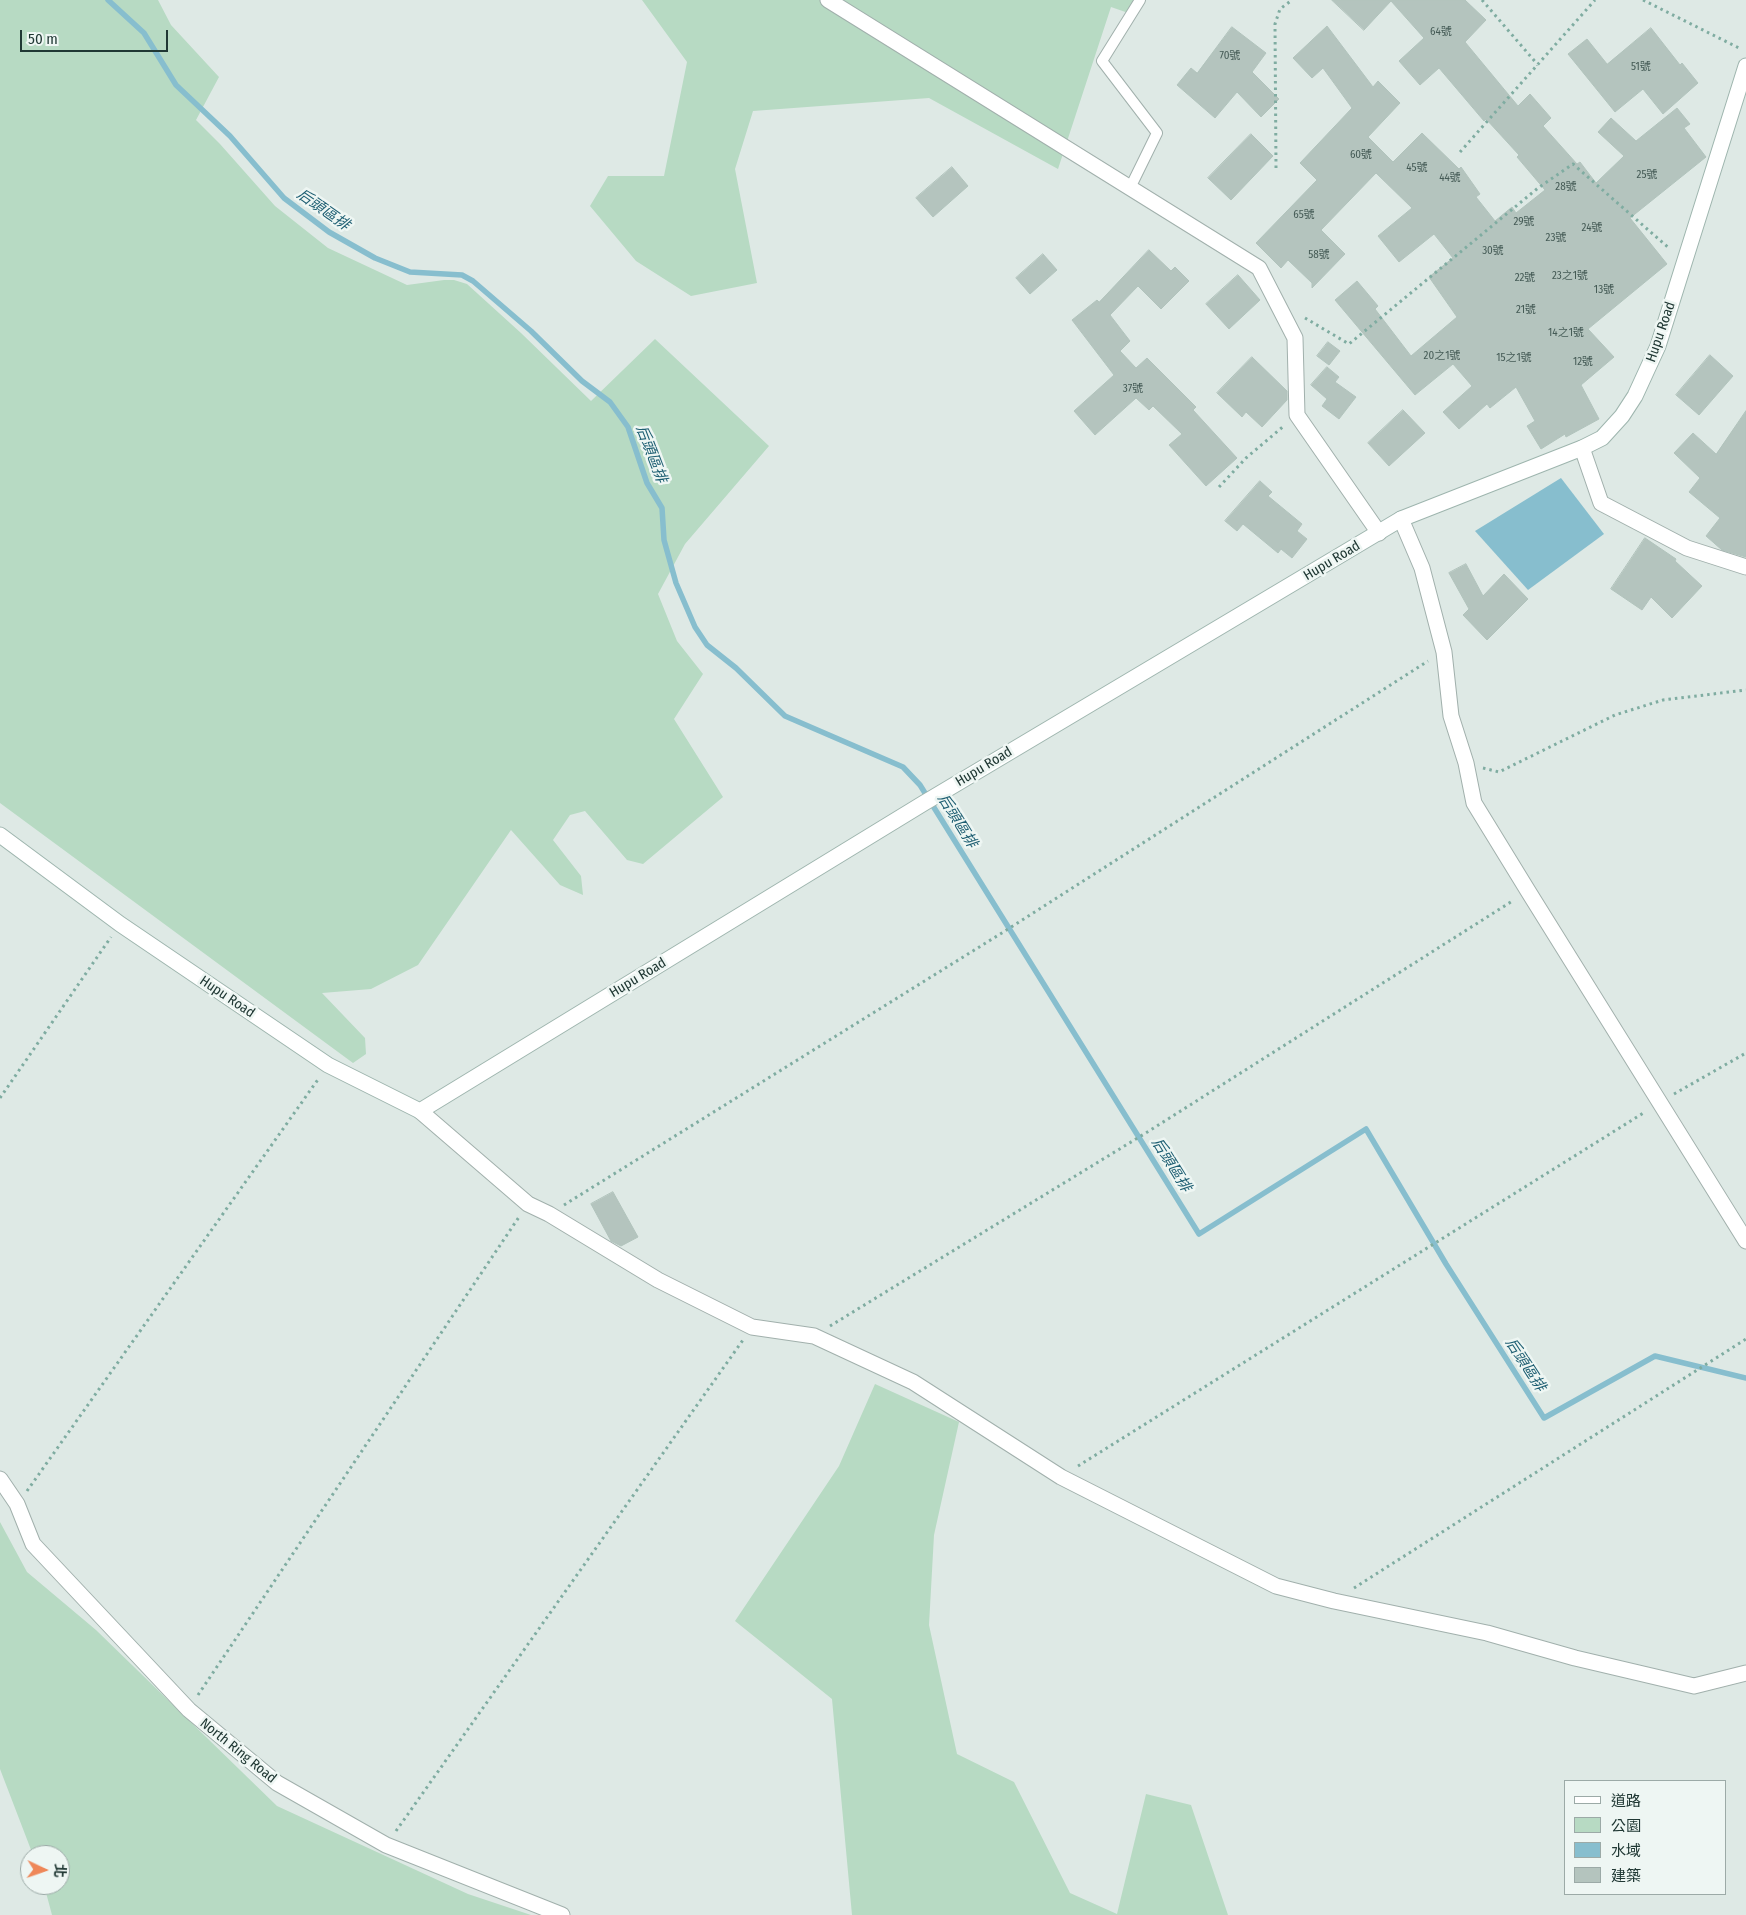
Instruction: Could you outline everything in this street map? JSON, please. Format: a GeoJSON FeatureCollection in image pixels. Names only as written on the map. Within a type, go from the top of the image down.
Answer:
{"type":"FeatureCollection","features":[{"type":"Feature","properties":{"kind":"street"},"geometry":{"type":"LineString","coordinates":[[828,0],[1259,268],[1295,338],[1297,415],[1379,533]]}},
{"type":"Feature","properties":{"kind":"street","name":"Hupu Road"},"geometry":{"type":"LineString","coordinates":[[0,835],[120,924],[328,1065],[420,1111],[924,803],[1401,519],[1582,448],[1602,438],[1622,416],[1635,396],[1658,346],[1746,66]]}},
{"type":"Feature","properties":{"kind":"street"},"geometry":{"type":"LineString","coordinates":[[1582,448],[1600,504],[1687,548],[1746,567]]}},
{"type":"Feature","properties":{"kind":"street"},"geometry":{"type":"LineString","coordinates":[[1401,519],[1422,568],[1444,652],[1451,716],[1466,763],[1474,802],[1746,1241]]}},
{"type":"Feature","properties":{"kind":"street"},"geometry":{"type":"LineString","coordinates":[[420,1111],[528,1204],[658,1280],[752,1327],[814,1336],[912,1382],[1061,1477],[1276,1586],[1334,1601],[1487,1633],[1575,1658],[1694,1686],[1746,1673]]}},
{"type":"Feature","properties":{"kind":"street","name":"North Ring Road"},"geometry":{"type":"LineString","coordinates":[[0,1479],[17,1504],[32,1544],[189,1710],[277,1783],[386,1845],[562,1915]]}},
{"type":"Feature","properties":{"kind":"lane"},"geometry":{"type":"LineString","coordinates":[[1130,188],[1156,133],[1102,61],[1140,0]]}},
{"type":"Feature","properties":{"kind":"path"},"geometry":{"type":"LineString","coordinates":[[1276,168],[1275,24],[1280,9],[1292,0]]}},
{"type":"Feature","properties":{"kind":"path"},"geometry":{"type":"LineString","coordinates":[[1482,0],[1538,66]]}},
{"type":"Feature","properties":{"kind":"path"},"geometry":{"type":"LineString","coordinates":[[1460,152],[1595,0]]}},
{"type":"Feature","properties":{"kind":"path"},"geometry":{"type":"LineString","coordinates":[[1643,0],[1746,52]]}},
{"type":"Feature","properties":{"kind":"path"},"geometry":{"type":"LineString","coordinates":[[1300,315],[1349,344],[1538,188],[1573,164],[1684,261]]}},
{"type":"Feature","properties":{"kind":"path"},"geometry":{"type":"LineString","coordinates":[[1219,487],[1246,458],[1297,415]]}},
{"type":"Feature","properties":{"kind":"path"},"geometry":{"type":"LineString","coordinates":[[548,1214],[1004,932],[1444,652]]}},
{"type":"Feature","properties":{"kind":"path"},"geometry":{"type":"LineString","coordinates":[[1466,763],[1499,772],[1615,715],[1662,700],[1746,690]]}},
{"type":"Feature","properties":{"kind":"path"},"geometry":{"type":"LineString","coordinates":[[814,1336],[1149,1131],[1528,891]]}},
{"type":"Feature","properties":{"kind":"path"},"geometry":{"type":"LineString","coordinates":[[0,1098],[120,924]]}},
{"type":"Feature","properties":{"kind":"path"},"geometry":{"type":"LineString","coordinates":[[1061,1477],[1660,1102],[1746,1053]]}},
{"type":"Feature","properties":{"kind":"path"},"geometry":{"type":"LineString","coordinates":[[17,1504],[328,1065]]}},
{"type":"Feature","properties":{"kind":"path"},"geometry":{"type":"LineString","coordinates":[[189,1710],[528,1204]]}},
{"type":"Feature","properties":{"kind":"path"},"geometry":{"type":"LineString","coordinates":[[386,1845],[752,1327]]}},
{"type":"Feature","properties":{"kind":"path"},"geometry":{"type":"LineString","coordinates":[[1334,1601],[1746,1339]]}},
{"type":"Feature","properties":{"kind":"green space"},"geometry":{"type":"Polygon","coordinates":[[[0,0],[158,0],[171,25],[219,77],[196,120],[275,206],[328,248],[407,285],[444,280],[454,280],[467,284],[591,401],[655,339],[769,446],[685,544],[658,594],[677,641],[703,674],[674,719],[723,797],[643,864],[627,860],[585,811],[570,815],[553,840],[581,876],[583,895],[560,885],[511,830],[418,965],[371,989],[322,993],[365,1038],[366,1054],[353,1063],[0,803],[0,0]]]}},
{"type":"Feature","properties":{"kind":"green space"},"geometry":{"type":"Polygon","coordinates":[[[642,0],[1138,0],[1137,16],[1111,7],[1058,169],[929,98],[753,111],[735,169],[757,283],[691,296],[636,261],[590,206],[608,176],[664,176],[687,62],[642,0]]]}},
{"type":"Feature","properties":{"kind":"green space"},"geometry":{"type":"Polygon","coordinates":[[[875,1384],[959,1422],[934,1535],[929,1625],[957,1754],[1014,1782],[1070,1893],[1117,1914],[1146,1794],[1191,1805],[1228,1915],[852,1915],[832,1699],[735,1621],[839,1466],[875,1384]]]}},
{"type":"Feature","properties":{"kind":"green space"},"geometry":{"type":"Polygon","coordinates":[[[0,1522],[27,1572],[96,1630],[277,1806],[468,1894],[531,1915],[52,1915],[47,1895],[70,1895],[70,1845],[29,1845],[0,1769],[0,1522]]]}},
{"type":"Feature","properties":{"kind":"water"},"geometry":{"type":"Polygon","coordinates":[[[1561,478],[1604,534],[1528,590],[1475,531],[1561,478]]]}},
{"type":"Feature","properties":{"kind":"building"},"geometry":{"type":"Polygon","coordinates":[[[1332,0],[1465,0],[1486,20],[1465,42],[1518,106],[1530,94],[1551,118],[1543,126],[1577,164],[1580,162],[1596,183],[1624,156],[1598,132],[1611,118],[1636,141],[1677,108],[1690,124],[1684,128],[1706,157],[1630,218],[1667,264],[1588,329],[1614,357],[1581,385],[1599,419],[1566,437],[1565,434],[1541,449],[1527,426],[1535,421],[1516,387],[1490,408],[1487,404],[1459,429],[1443,412],[1472,386],[1453,364],[1415,395],[1335,300],[1357,281],[1378,306],[1375,309],[1411,356],[1457,317],[1429,277],[1453,258],[1434,234],[1399,262],[1378,236],[1412,208],[1376,173],[1321,230],[1345,254],[1312,288],[1312,283],[1288,260],[1281,268],[1256,243],[1317,180],[1300,163],[1352,108],[1323,68],[1312,78],[1293,58],[1327,26],[1373,87],[1378,81],[1400,103],[1368,137],[1393,162],[1422,133],[1459,169],[1461,167],[1480,194],[1476,197],[1495,221],[1512,207],[1516,213],[1545,190],[1517,157],[1519,155],[1486,119],[1484,121],[1439,68],[1420,85],[1399,61],[1424,38],[1391,1],[1364,30],[1332,0]]]}},
{"type":"Feature","properties":{"kind":"building"},"geometry":{"type":"Polygon","coordinates":[[[1232,27],[1266,53],[1252,72],[1279,99],[1261,117],[1237,92],[1215,118],[1177,85],[1191,68],[1197,73],[1232,27]]]}},
{"type":"Feature","properties":{"kind":"building"},"geometry":{"type":"Polygon","coordinates":[[[1651,28],[1680,65],[1682,63],[1698,83],[1663,114],[1643,89],[1615,112],[1568,54],[1587,39],[1607,64],[1651,28]]]}},
{"type":"Feature","properties":{"kind":"building"},"geometry":{"type":"Polygon","coordinates":[[[1251,134],[1273,156],[1231,200],[1208,178],[1251,134]]]}},
{"type":"Feature","properties":{"kind":"building"},"geometry":{"type":"Polygon","coordinates":[[[952,167],[968,186],[933,217],[916,198],[952,167]]]}},
{"type":"Feature","properties":{"kind":"building"},"geometry":{"type":"Polygon","coordinates":[[[1149,250],[1171,271],[1175,267],[1189,281],[1161,309],[1138,286],[1110,315],[1130,341],[1120,351],[1136,368],[1147,358],[1196,407],[1193,410],[1237,458],[1206,486],[1169,445],[1182,434],[1153,406],[1149,410],[1136,398],[1095,435],[1074,411],[1114,375],[1072,320],[1097,300],[1099,302],[1149,250]]]}},
{"type":"Feature","properties":{"kind":"building"},"geometry":{"type":"Polygon","coordinates":[[[1043,254],[1057,270],[1030,294],[1016,278],[1043,254]]]}},
{"type":"Feature","properties":{"kind":"building"},"geometry":{"type":"Polygon","coordinates":[[[1238,275],[1260,300],[1229,329],[1206,304],[1238,275]]]}},
{"type":"Feature","properties":{"kind":"building"},"geometry":{"type":"Polygon","coordinates":[[[1328,342],[1340,351],[1329,365],[1317,356],[1328,342]]]}},
{"type":"Feature","properties":{"kind":"building"},"geometry":{"type":"Polygon","coordinates":[[[1710,355],[1733,376],[1699,415],[1676,395],[1710,355]]]}},
{"type":"Feature","properties":{"kind":"building"},"geometry":{"type":"Polygon","coordinates":[[[1252,357],[1287,391],[1287,400],[1262,427],[1246,412],[1242,417],[1217,393],[1252,357]]]}},
{"type":"Feature","properties":{"kind":"building"},"geometry":{"type":"Polygon","coordinates":[[[1327,367],[1339,377],[1335,382],[1356,397],[1339,419],[1322,406],[1327,399],[1311,385],[1327,367]]]}},
{"type":"Feature","properties":{"kind":"building"},"geometry":{"type":"Polygon","coordinates":[[[1403,410],[1425,433],[1389,466],[1368,443],[1403,410]]]}},
{"type":"Feature","properties":{"kind":"building"},"geometry":{"type":"Polygon","coordinates":[[[1746,411],[1746,557],[1722,550],[1706,536],[1720,518],[1689,492],[1700,478],[1674,453],[1693,433],[1716,454],[1746,411]]]}},
{"type":"Feature","properties":{"kind":"building"},"geometry":{"type":"Polygon","coordinates":[[[1260,481],[1272,492],[1268,496],[1302,524],[1297,531],[1307,539],[1292,558],[1281,549],[1278,553],[1243,524],[1237,531],[1225,521],[1260,481]]]}},
{"type":"Feature","properties":{"kind":"building"},"geometry":{"type":"Polygon","coordinates":[[[1645,538],[1676,559],[1675,561],[1702,586],[1672,618],[1651,597],[1642,610],[1611,589],[1645,538]]]}},
{"type":"Feature","properties":{"kind":"building"},"geometry":{"type":"Polygon","coordinates":[[[1466,564],[1483,596],[1504,574],[1528,599],[1487,640],[1463,615],[1469,609],[1449,573],[1466,564]]]}},
{"type":"Feature","properties":{"kind":"building"},"geometry":{"type":"Polygon","coordinates":[[[613,1192],[638,1237],[621,1246],[611,1241],[591,1204],[613,1192]]]}},
{"type":"Feature","properties":{"kind":"waterway","name":"后頭區排"},"geometry":{"type":"LineString","coordinates":[[108,0],[144,33],[176,85],[230,136],[284,198],[329,232],[375,258],[410,272],[462,275],[473,281],[531,331],[582,381],[610,402],[628,427],[647,483],[662,508],[664,540],[676,583],[695,627],[707,645],[736,668],[785,716],[903,767],[920,785],[1199,1234],[1366,1129],[1446,1264],[1544,1418],[1655,1356],[1746,1378]]}}]}
